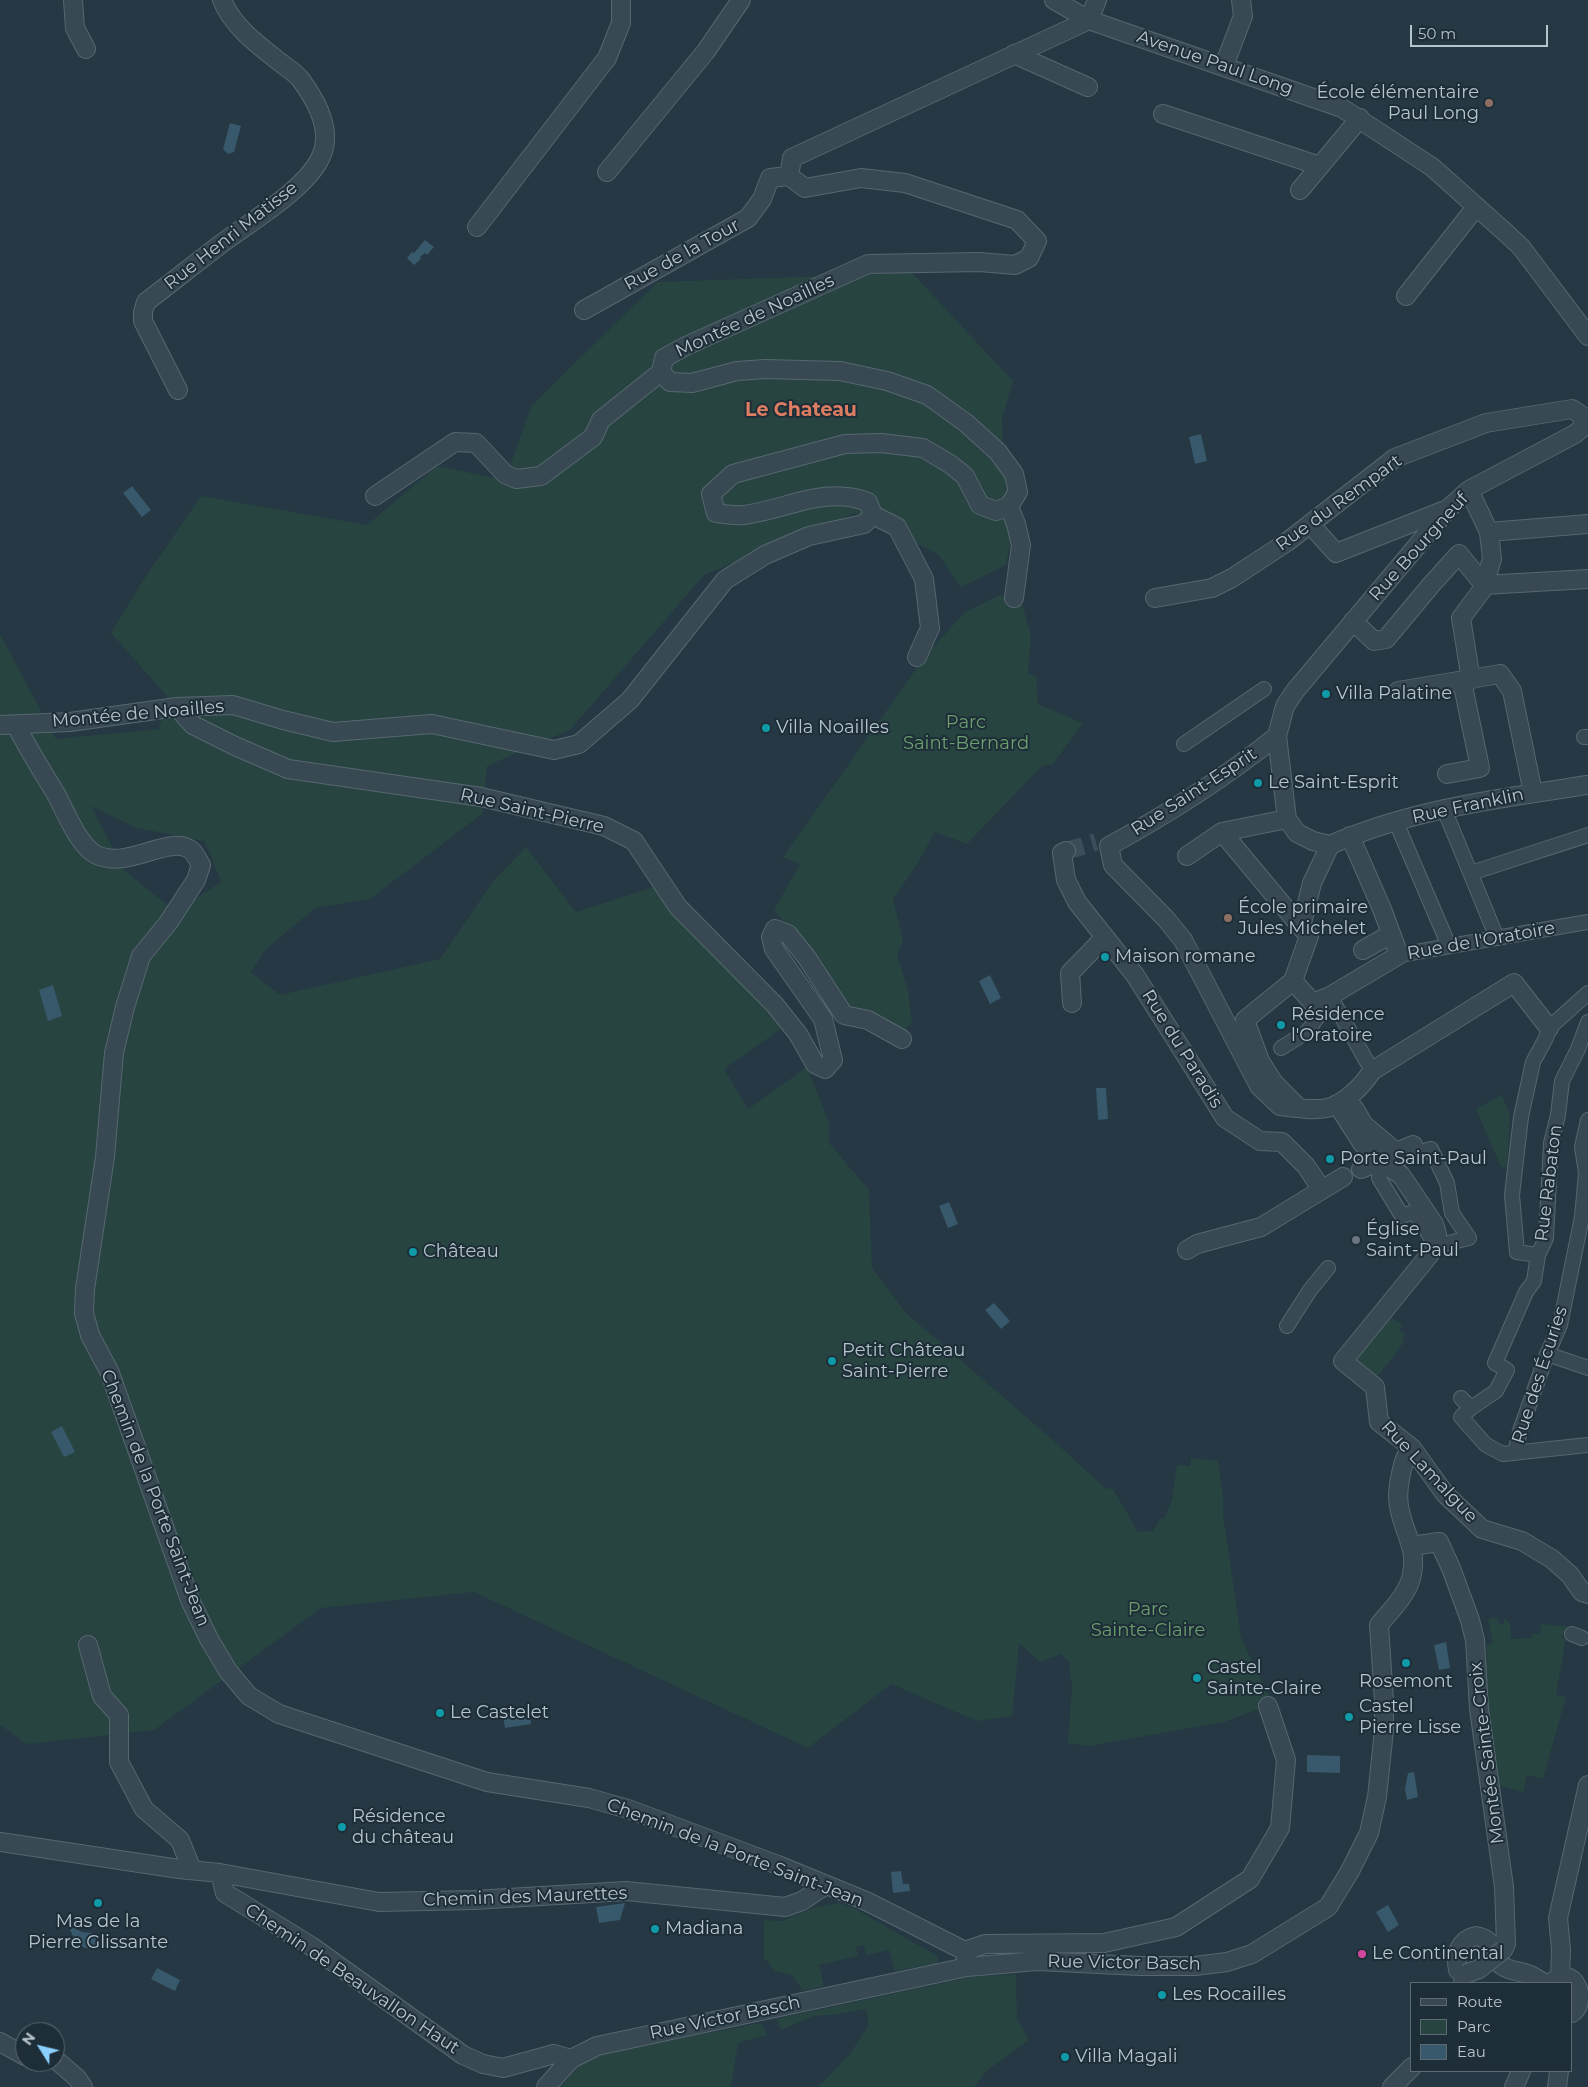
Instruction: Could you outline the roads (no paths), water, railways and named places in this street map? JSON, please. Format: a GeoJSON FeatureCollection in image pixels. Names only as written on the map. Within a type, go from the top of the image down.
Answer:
{"type":"FeatureCollection","features":[{"type":"Feature","properties":{"kind":"street"},"geometry":{"type":"LineString","coordinates":[[73,0],[75,28],[86,49]]}},
{"type":"Feature","properties":{"kind":"street","name":"Rue Henri Matisse"},"geometry":{"type":"LineString","coordinates":[[178,390],[143,321],[146,302],[292,191],[306,178],[323,153],[324,141],[319,110],[300,78],[249,38],[226,11],[222,0]]}},
{"type":"Feature","properties":{"kind":"street"},"geometry":{"type":"LineString","coordinates":[[477,227],[607,58],[621,23],[621,0]]}},
{"type":"Feature","properties":{"kind":"street"},"geometry":{"type":"LineString","coordinates":[[607,172],[706,52],[741,0]]}},
{"type":"Feature","properties":{"kind":"street","name":"Avenue Paul Long"},"geometry":{"type":"LineString","coordinates":[[1054,0],[1089,20],[1342,108],[1360,118],[1432,167],[1521,247],[1585,324]]}},
{"type":"Feature","properties":{"kind":"street"},"geometry":{"type":"LineString","coordinates":[[789,176],[792,158],[1089,20],[1097,0]]}},
{"type":"Feature","properties":{"kind":"street"},"geometry":{"type":"LineString","coordinates":[[1224,66],[1243,16],[1240,0]]}},
{"type":"Feature","properties":{"kind":"street"},"geometry":{"type":"LineString","coordinates":[[1014,54],[1088,87]]}},
{"type":"Feature","properties":{"kind":"street"},"geometry":{"type":"LineString","coordinates":[[1163,114],[1320,166]]}},
{"type":"Feature","properties":{"kind":"street"},"geometry":{"type":"LineString","coordinates":[[1300,190],[1360,118]]}},
{"type":"Feature","properties":{"kind":"street","name":"Rue de la Tour"},"geometry":{"type":"LineString","coordinates":[[584,310],[748,218],[762,199],[770,178],[789,176]]}},
{"type":"Feature","properties":{"kind":"street","name":"Montée de Noailles"},"geometry":{"type":"LineString","coordinates":[[789,176],[805,188],[861,178],[904,183],[984,211],[1017,220],[1037,241],[1029,258],[1015,265],[979,262],[868,264],[686,346],[664,358],[660,372],[670,382],[692,382],[737,371],[765,369],[840,371],[887,381],[927,395],[966,423],[998,452],[1014,474],[1018,492],[1009,506]]}},
{"type":"Feature","properties":{"kind":"street"},"geometry":{"type":"LineString","coordinates":[[1406,296],[1476,206]]}},
{"type":"Feature","properties":{"kind":"street"},"geometry":{"type":"LineString","coordinates":[[375,496],[455,442],[476,443],[505,474],[516,479],[541,476],[593,437],[602,420],[660,372]]}},
{"type":"Feature","properties":{"kind":"street","name":"Rue du Rempart"},"geometry":{"type":"LineString","coordinates":[[1155,598],[1212,588],[1232,578],[1279,548],[1395,458],[1486,423],[1564,409],[1572,409],[1586,416]]}},
{"type":"Feature","properties":{"kind":"street","name":"Rue Bourgneuf"},"geometry":{"type":"LineString","coordinates":[[1277,736],[1285,706],[1295,692],[1448,509],[1469,490],[1575,434],[1582,428],[1586,416]]}},
{"type":"Feature","properties":{"kind":"street"},"geometry":{"type":"LineString","coordinates":[[917,657],[930,628],[924,579],[897,527],[873,514],[868,502],[852,496],[820,497],[742,515],[716,513],[711,494],[733,474],[845,444],[881,443],[923,448],[950,464],[965,476],[980,505],[996,511],[1009,506],[1021,545],[1014,598]]}},
{"type":"Feature","properties":{"kind":"street"},"geometry":{"type":"LineString","coordinates":[[1448,774],[1480,768],[1467,681],[1461,618],[1482,590],[1492,560],[1489,532],[1469,490]]}},
{"type":"Feature","properties":{"kind":"street"},"geometry":{"type":"LineString","coordinates":[[1310,524],[1336,553],[1448,509]]}},
{"type":"Feature","properties":{"kind":"street","name":"Montée de Noailles"},"geometry":{"type":"LineString","coordinates":[[8,725],[70,722],[177,707],[233,705],[333,732],[432,724],[554,750],[580,744],[630,700],[725,580],[765,554],[809,536],[864,524],[873,514]]}},
{"type":"Feature","properties":{"kind":"street"},"geometry":{"type":"LineString","coordinates":[[1489,532],[1588,524]]}},
{"type":"Feature","properties":{"kind":"street"},"geometry":{"type":"LineString","coordinates":[[1353,621],[1374,641],[1386,639],[1431,584],[1459,554],[1484,585]]}},
{"type":"Feature","properties":{"kind":"street"},"geometry":{"type":"LineString","coordinates":[[1484,585],[1588,579]]}},
{"type":"Feature","properties":{"kind":"street"},"geometry":{"type":"LineString","coordinates":[[1398,691],[1500,674],[1512,691],[1533,793]]}},
{"type":"Feature","properties":{"kind":"street"},"geometry":{"type":"LineString","coordinates":[[1184,744],[1264,689]]}},
{"type":"Feature","properties":{"kind":"street","name":"Rue Saint-Pierre"},"geometry":{"type":"LineString","coordinates":[[177,707],[193,725],[288,769],[481,797],[604,826],[634,841],[678,907],[775,1005],[798,1034],[815,1064],[825,1069],[833,1060],[823,1019],[774,949],[771,937],[775,929],[788,934],[807,958],[844,1015],[868,1020],[902,1039]]}},
{"type":"Feature","properties":{"kind":"street","name":"Chemin de la Porte Saint-Jean"},"geometry":{"type":"LineString","coordinates":[[8,725],[57,797],[71,826],[93,853],[111,860],[135,856],[175,845],[192,851],[201,865],[196,880],[168,923],[141,956],[126,1006],[114,1053],[106,1157],[85,1289],[84,1313],[90,1335],[110,1373],[190,1600],[228,1672],[249,1696],[279,1714],[486,1782],[589,1798],[628,1809],[778,1865],[866,1901],[966,1959]]}},
{"type":"Feature","properties":{"kind":"street"},"geometry":{"type":"LineString","coordinates":[[1277,736],[1288,820],[1298,833],[1313,841],[1330,845],[1312,884],[1301,927]]}},
{"type":"Feature","properties":{"kind":"street","name":"Rue Saint-Esprit"},"geometry":{"type":"LineString","coordinates":[[1277,736],[1216,782],[1146,826],[1103,844],[1113,865],[1166,919],[1183,940],[1259,1086],[1280,1106],[1300,1108]]}},
{"type":"Feature","properties":{"kind":"street","name":"Rue Franklin"},"geometry":{"type":"LineString","coordinates":[[1330,845],[1350,836],[1444,809],[1588,784]]}},
{"type":"Feature","properties":{"kind":"street"},"geometry":{"type":"LineString","coordinates":[[1444,809],[1497,938]]}},
{"type":"Feature","properties":{"kind":"street"},"geometry":{"type":"LineString","coordinates":[[1187,856],[1222,832],[1288,820]]}},
{"type":"Feature","properties":{"kind":"street"},"geometry":{"type":"LineString","coordinates":[[1396,822],[1449,946]]}},
{"type":"Feature","properties":{"kind":"street"},"geometry":{"type":"LineString","coordinates":[[1222,832],[1309,936],[1293,981],[1245,1020],[1265,1068],[1274,1083],[1300,1108],[1328,1108],[1342,1100],[1364,1084],[1372,1071],[1514,983],[1548,1028]]}},
{"type":"Feature","properties":{"kind":"street"},"geometry":{"type":"LineString","coordinates":[[1471,873],[1588,835]]}},
{"type":"Feature","properties":{"kind":"street"},"geometry":{"type":"LineString","coordinates":[[1350,836],[1399,955]]}},
{"type":"Feature","properties":{"kind":"street","name":"Rue du Paradis"},"geometry":{"type":"LineString","coordinates":[[1066,852],[1062,853],[1066,880],[1077,902],[1135,975],[1225,1118],[1260,1141],[1282,1142],[1306,1166],[1322,1190]]}},
{"type":"Feature","properties":{"kind":"street","name":"Rue de l'Oratoire"},"geometry":{"type":"LineString","coordinates":[[1328,1001],[1399,955],[1588,922]]}},
{"type":"Feature","properties":{"kind":"street"},"geometry":{"type":"LineString","coordinates":[[1363,950],[1391,934]]}},
{"type":"Feature","properties":{"kind":"street"},"geometry":{"type":"LineString","coordinates":[[1072,1003],[1070,973],[1104,938]]}},
{"type":"Feature","properties":{"kind":"street"},"geometry":{"type":"LineString","coordinates":[[1293,981],[1313,1003],[1328,1001]]}},
{"type":"Feature","properties":{"kind":"street"},"geometry":{"type":"LineString","coordinates":[[1538,1255],[1517,1252],[1512,1195],[1521,1117],[1533,1062],[1546,1038],[1548,1028],[1586,999]]}},
{"type":"Feature","properties":{"kind":"street"},"geometry":{"type":"LineString","coordinates":[[1282,1048],[1308,1032],[1328,1001]]}},
{"type":"Feature","properties":{"kind":"street"},"geometry":{"type":"LineString","coordinates":[[1328,1001],[1367,1062]]}},
{"type":"Feature","properties":{"kind":"street","name":"Rue Rabaton"},"geometry":{"type":"LineString","coordinates":[[1515,1453],[1503,1454],[1486,1445],[1461,1417],[1466,1403],[1496,1391],[1507,1370],[1495,1363],[1526,1292],[1534,1281],[1538,1255],[1546,1238],[1551,1143],[1558,1115],[1562,1081],[1578,1049],[1588,1022]]}},
{"type":"Feature","properties":{"kind":"street"},"geometry":{"type":"LineString","coordinates":[[1342,1100],[1364,1125],[1396,1152],[1412,1145]]}},
{"type":"Feature","properties":{"kind":"street"},"geometry":{"type":"LineString","coordinates":[[1342,1100],[1362,1143],[1380,1161],[1401,1175],[1434,1224],[1437,1234],[1436,1246],[1469,1238],[1452,1213],[1447,1183],[1431,1149],[1402,1158],[1380,1161],[1361,1169]]}},
{"type":"Feature","properties":{"kind":"street","name":"Rue des Écuries"},"geometry":{"type":"LineString","coordinates":[[1515,1453],[1520,1431],[1547,1354],[1560,1325],[1582,1217],[1586,1174],[1582,1147],[1588,1120]]}},
{"type":"Feature","properties":{"kind":"street"},"geometry":{"type":"LineString","coordinates":[[1187,1250],[1197,1244],[1261,1227],[1343,1177]]}},
{"type":"Feature","properties":{"kind":"street","name":"Rue Lamalgue"},"geometry":{"type":"LineString","coordinates":[[1436,1246],[1343,1361],[1375,1387],[1380,1422],[1412,1448],[1446,1494],[1482,1529],[1522,1541],[1552,1559],[1570,1575],[1582,1592],[1588,1594]]}},
{"type":"Feature","properties":{"kind":"street"},"geometry":{"type":"LineString","coordinates":[[1287,1326],[1310,1290],[1328,1268]]}},
{"type":"Feature","properties":{"kind":"street"},"geometry":{"type":"LineString","coordinates":[[1547,1354],[1588,1368]]}},
{"type":"Feature","properties":{"kind":"street"},"geometry":{"type":"LineString","coordinates":[[1515,1453],[1588,1445]]}},
{"type":"Feature","properties":{"kind":"street","name":"Rue Victor Basch"},"geometry":{"type":"LineString","coordinates":[[546,2087],[571,2059],[597,2046],[966,1959],[1140,1966],[1195,1966],[1227,1962],[1252,1954],[1328,1907],[1350,1871],[1369,1833],[1377,1797],[1384,1730],[1379,1625],[1408,1587],[1412,1576],[1414,1558],[1412,1546],[1400,1511],[1398,1486],[1404,1462],[1412,1448]]}},
{"type":"Feature","properties":{"kind":"street","name":"Montée Sainte-Croix"},"geometry":{"type":"LineString","coordinates":[[1412,1546],[1439,1542],[1451,1568],[1470,1620],[1475,1640],[1479,1709],[1504,1887],[1506,1944],[1503,1950],[1480,1969],[1464,1979]]}},
{"type":"Feature","properties":{"kind":"street"},"geometry":{"type":"LineString","coordinates":[[88,1645],[102,1696],[119,1714],[118,1762],[144,1810],[180,1840],[192,1870]]}},
{"type":"Feature","properties":{"kind":"street"},"geometry":{"type":"LineString","coordinates":[[966,1959],[986,1944],[1104,1942],[1176,1927],[1250,1879],[1280,1828],[1286,1760],[1268,1706]]}},
{"type":"Feature","properties":{"kind":"street"},"geometry":{"type":"LineString","coordinates":[[1551,1981],[1561,1950],[1558,1918],[1588,1785]]}},
{"type":"Feature","properties":{"kind":"street"},"geometry":{"type":"LineString","coordinates":[[0,1842],[192,1870],[220,1872]]}},
{"type":"Feature","properties":{"kind":"street","name":"Chemin des Maurettes"},"geometry":{"type":"LineString","coordinates":[[220,1872],[379,1902],[474,1900],[626,1891],[784,1907],[802,1901],[826,1885]]}},
{"type":"Feature","properties":{"kind":"street","name":"Chemin de Beauvallon Haut"},"geometry":{"type":"LineString","coordinates":[[220,1872],[225,1893],[311,1946],[463,2055],[483,2064],[503,2068],[554,2054],[571,2059]]}},
{"type":"Feature","properties":{"kind":"street"},"geometry":{"type":"LineString","coordinates":[[1464,1979],[1458,1970],[1458,1952],[1465,1940],[1476,1936],[1488,1939],[1492,1944],[1499,1963],[1504,1967],[1551,1981],[1576,1980],[1585,1986],[1583,2001],[1580,2007],[1573,2012]]}},
{"type":"Feature","properties":{"kind":"street"},"geometry":{"type":"LineString","coordinates":[[0,2042],[15,2050]]}},
{"type":"Feature","properties":{"kind":"street"},"geometry":{"type":"LineString","coordinates":[[65,2068],[77,2078],[83,2087]]}},
{"type":"Feature","properties":{"kind":"street"},"geometry":{"type":"LineString","coordinates":[[1392,2087],[1410,2069]]}},
{"type":"Feature","properties":{"kind":"street"},"geometry":{"type":"LineString","coordinates":[[1514,2087],[1521,2072]]}},
{"type":"Feature","properties":{"kind":"street"},"geometry":{"type":"LineString","coordinates":[[1558,2087],[1559,2072]]}},
{"type":"Feature","properties":{"kind":"water"},"geometry":{"type":"Polygon","coordinates":[[[230,123],[241,126],[234,152],[228,154],[223,149],[230,123]]]}},
{"type":"Feature","properties":{"kind":"water"},"geometry":{"type":"Polygon","coordinates":[[[425,240],[434,247],[427,255],[425,253],[420,257],[421,259],[414,265],[407,258],[425,240]]]}},
{"type":"Feature","properties":{"kind":"water"},"geometry":{"type":"Polygon","coordinates":[[[1201,434],[1207,461],[1195,464],[1189,437],[1201,434]]]}},
{"type":"Feature","properties":{"kind":"water"},"geometry":{"type":"Polygon","coordinates":[[[132,486],[151,510],[142,517],[123,493],[132,486]]]}},
{"type":"Feature","properties":{"kind":"water"},"geometry":{"type":"Polygon","coordinates":[[[990,975],[1001,998],[990,1004],[979,981],[990,975]]]}},
{"type":"Feature","properties":{"kind":"water"},"geometry":{"type":"Polygon","coordinates":[[[53,985],[62,1016],[48,1021],[39,990],[53,985]]]}},
{"type":"Feature","properties":{"kind":"water"},"geometry":{"type":"Polygon","coordinates":[[[1096,1088],[1106,1088],[1108,1119],[1098,1120],[1096,1088]]]}},
{"type":"Feature","properties":{"kind":"water"},"geometry":{"type":"Polygon","coordinates":[[[949,1202],[958,1224],[948,1228],[939,1206],[949,1202]]]}},
{"type":"Feature","properties":{"kind":"water"},"geometry":{"type":"Polygon","coordinates":[[[994,1303],[1010,1321],[1001,1329],[985,1310],[994,1303]]]}},
{"type":"Feature","properties":{"kind":"water"},"geometry":{"type":"Polygon","coordinates":[[[62,1426],[75,1452],[64,1457],[51,1432],[62,1426]]]}},
{"type":"Feature","properties":{"kind":"water"},"geometry":{"type":"Polygon","coordinates":[[[1446,1642],[1450,1668],[1439,1670],[1434,1645],[1446,1642]]]}},
{"type":"Feature","properties":{"kind":"water"},"geometry":{"type":"Polygon","coordinates":[[[530,1712],[531,1724],[505,1728],[503,1715],[530,1712]]]}},
{"type":"Feature","properties":{"kind":"water"},"geometry":{"type":"Polygon","coordinates":[[[1307,1755],[1340,1756],[1340,1773],[1307,1772],[1307,1755]]]}},
{"type":"Feature","properties":{"kind":"water"},"geometry":{"type":"Polygon","coordinates":[[[1414,1772],[1418,1797],[1407,1800],[1405,1789],[1408,1773],[1414,1772]]]}},
{"type":"Feature","properties":{"kind":"water"},"geometry":{"type":"Polygon","coordinates":[[[901,1871],[903,1884],[909,1884],[910,1891],[893,1893],[891,1872],[901,1871]]]}},
{"type":"Feature","properties":{"kind":"water"},"geometry":{"type":"Polygon","coordinates":[[[625,1903],[620,1920],[599,1923],[596,1907],[625,1903]]]}},
{"type":"Feature","properties":{"kind":"water"},"geometry":{"type":"Polygon","coordinates":[[[1388,1905],[1399,1925],[1388,1932],[1376,1912],[1388,1905]]]}},
{"type":"Feature","properties":{"kind":"water"},"geometry":{"type":"Polygon","coordinates":[[[72,1927],[82,1932],[93,1933],[97,1940],[96,1948],[86,1948],[70,1942],[73,1936],[70,1930],[72,1927]]]}},
{"type":"Feature","properties":{"kind":"water"},"geometry":{"type":"Polygon","coordinates":[[[157,1968],[180,1980],[175,1991],[151,1979],[157,1968]]]}},
{"type":"Feature","properties":{"kind":"tunnel"},"geometry":{"type":"LineString","coordinates":[[1066,851],[1096,842]]}},
{"type":"Feature","properties":{"kind":"place","name":"École élémentaire Paul Long"},"geometry":{"type":"Point","coordinates":[1489,103]}},
{"type":"Feature","properties":{"kind":"place","name":"Villa Palatine"},"geometry":{"type":"Point","coordinates":[1326,694]}},
{"type":"Feature","properties":{"kind":"place","name":"Villa Noailles"},"geometry":{"type":"Point","coordinates":[766,728]}},
{"type":"Feature","properties":{"kind":"place","name":"Le Saint-Esprit"},"geometry":{"type":"Point","coordinates":[1258,783]}},
{"type":"Feature","properties":{"kind":"place","name":"École primaire Jules Michelet"},"geometry":{"type":"Point","coordinates":[1228,918]}},
{"type":"Feature","properties":{"kind":"place","name":"Maison romane"},"geometry":{"type":"Point","coordinates":[1105,957]}},
{"type":"Feature","properties":{"kind":"place","name":"Résidence l'Oratoire"},"geometry":{"type":"Point","coordinates":[1281,1025]}},
{"type":"Feature","properties":{"kind":"place","name":"Porte Saint-Paul"},"geometry":{"type":"Point","coordinates":[1330,1159]}},
{"type":"Feature","properties":{"kind":"place","name":"Église Saint-Paul"},"geometry":{"type":"Point","coordinates":[1356,1240]}},
{"type":"Feature","properties":{"kind":"place","name":"Château"},"geometry":{"type":"Point","coordinates":[413,1252]}},
{"type":"Feature","properties":{"kind":"place","name":"Petit Château Saint-Pierre"},"geometry":{"type":"Point","coordinates":[832,1361]}},
{"type":"Feature","properties":{"kind":"place","name":"Rosemont"},"geometry":{"type":"Point","coordinates":[1406,1663]}},
{"type":"Feature","properties":{"kind":"place","name":"Castel Sainte-Claire"},"geometry":{"type":"Point","coordinates":[1197,1678]}},
{"type":"Feature","properties":{"kind":"place","name":"Le Castelet"},"geometry":{"type":"Point","coordinates":[440,1713]}},
{"type":"Feature","properties":{"kind":"place","name":"Castel Pierre Lisse"},"geometry":{"type":"Point","coordinates":[1349,1717]}},
{"type":"Feature","properties":{"kind":"place","name":"Résidence du château"},"geometry":{"type":"Point","coordinates":[342,1827]}},
{"type":"Feature","properties":{"kind":"place","name":"Mas de la Pierre Glissante"},"geometry":{"type":"Point","coordinates":[98,1903]}},
{"type":"Feature","properties":{"kind":"place","name":"Madiana"},"geometry":{"type":"Point","coordinates":[655,1929]}},
{"type":"Feature","properties":{"kind":"place","name":"Le Continental"},"geometry":{"type":"Point","coordinates":[1362,1954]}},
{"type":"Feature","properties":{"kind":"place","name":"Les Rocailles"},"geometry":{"type":"Point","coordinates":[1162,1995]}},
{"type":"Feature","properties":{"kind":"place","name":"Villa Magali"},"geometry":{"type":"Point","coordinates":[1065,2057]}},
{"type":"Feature","properties":{"kind":"district","name":"Le Chateau"},"geometry":{"type":"Point","coordinates":[801,410]}},
{"type":"Feature","properties":{"kind":"park label","name":"Parc Saint-Bernard"},"geometry":{"type":"Point","coordinates":[966,733]}},
{"type":"Feature","properties":{"kind":"park label","name":"Parc Sainte-Claire"},"geometry":{"type":"Point","coordinates":[1148,1620]}}]}
